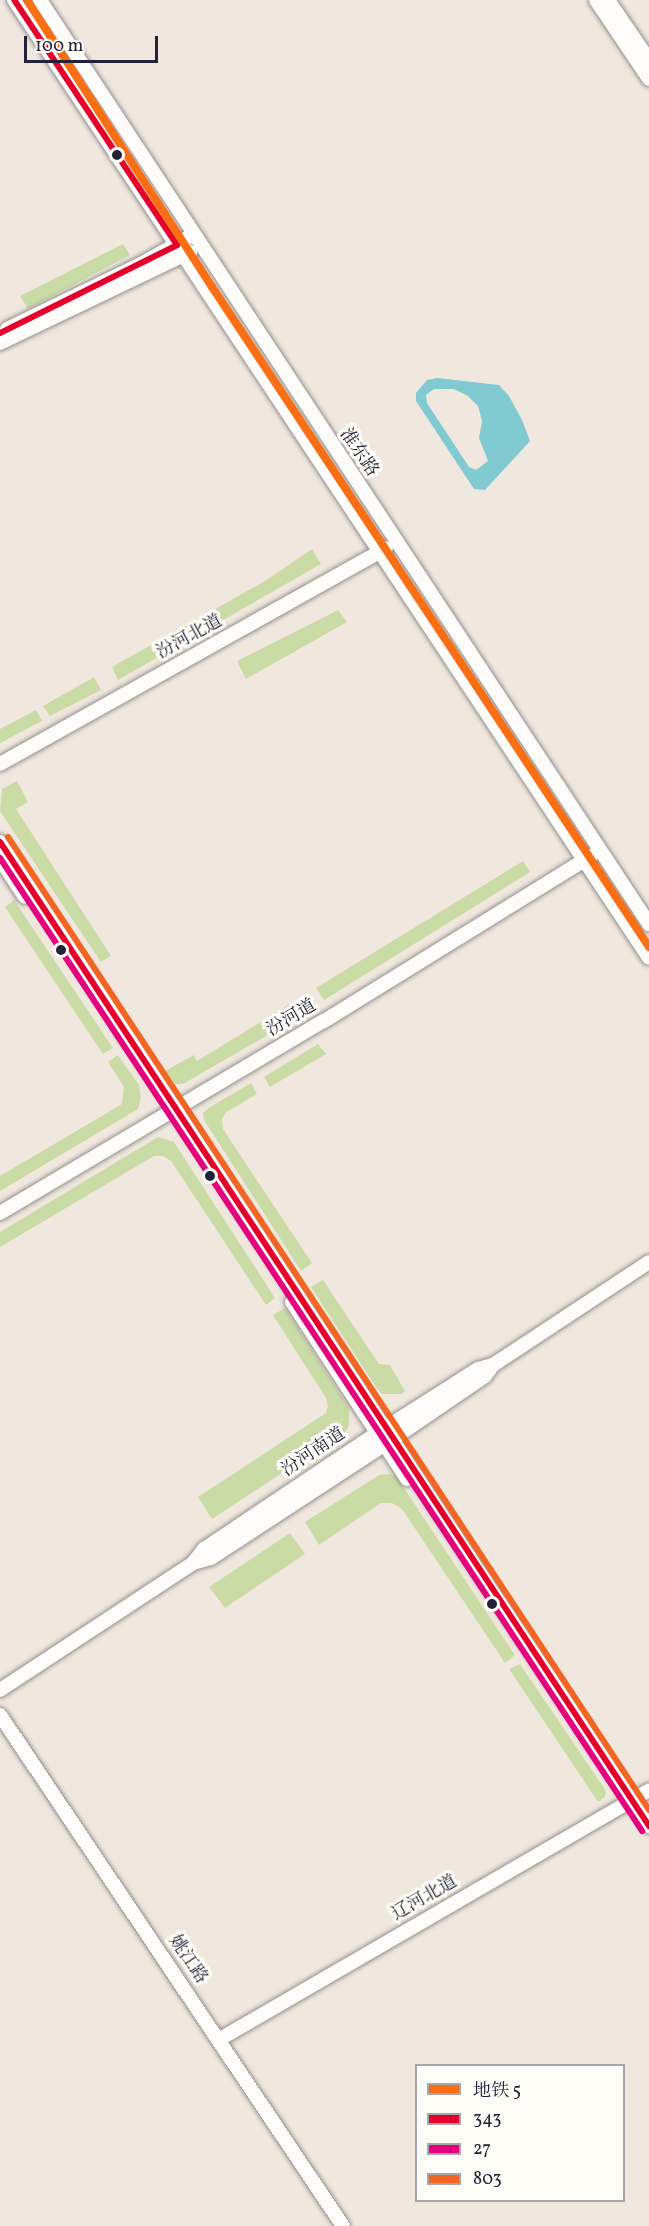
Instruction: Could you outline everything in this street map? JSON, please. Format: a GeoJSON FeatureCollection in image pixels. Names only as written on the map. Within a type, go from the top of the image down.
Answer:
{"type":"FeatureCollection","features":[{"type":"Feature","properties":{"kind":"street","name":"淮东路"},"geometry":{"type":"LineString","coordinates":[[14,0],[649,958]]}},
{"type":"Feature","properties":{"kind":"street","name":"淮东路"},"geometry":{"type":"LineString","coordinates":[[40,0],[649,924]]}},
{"type":"Feature","properties":{"kind":"street"},"geometry":{"type":"LineString","coordinates":[[596,0],[649,79]]}},
{"type":"Feature","properties":{"kind":"street"},"geometry":{"type":"LineString","coordinates":[[608,0],[649,60]]}},
{"type":"Feature","properties":{"kind":"street"},"geometry":{"type":"LineString","coordinates":[[0,343],[197,240]]}},
{"type":"Feature","properties":{"kind":"street"},"geometry":{"type":"LineString","coordinates":[[0,333],[180,250]]}},
{"type":"Feature","properties":{"kind":"street","name":"汾河北道"},"geometry":{"type":"LineString","coordinates":[[0,764],[396,542]]}},
{"type":"Feature","properties":{"kind":"street"},"geometry":{"type":"LineString","coordinates":[[0,842],[384,1436],[629,1801],[649,1826]]}},
{"type":"Feature","properties":{"kind":"street","name":"汾河道"},"geometry":{"type":"LineString","coordinates":[[0,1213],[173,1112],[600,850]]}},
{"type":"Feature","properties":{"kind":"street"},"geometry":{"type":"LineString","coordinates":[[0,859],[173,1112]]}},
{"type":"Feature","properties":{"kind":"street","name":"汾河南道"},"geometry":{"type":"LineString","coordinates":[[0,1690],[193,1563],[204,1549],[384,1436],[478,1369],[494,1365],[649,1262]]}},
{"type":"Feature","properties":{"kind":"street","name":"姚江路"},"geometry":{"type":"LineString","coordinates":[[0,1715],[4,1730],[220,2039],[343,2226]]}},
{"type":"Feature","properties":{"kind":"street","name":"辽河北道"},"geometry":{"type":"LineString","coordinates":[[220,2039],[649,1790]]}},
{"type":"Feature","properties":{"kind":"street"},"geometry":{"type":"LineString","coordinates":[[629,1801],[649,1837]]}},
{"type":"Feature","properties":{"kind":"green space"},"geometry":{"type":"Polygon","coordinates":[[[123,244],[130,255],[28,309],[20,296],[123,244]]]}},
{"type":"Feature","properties":{"kind":"green space"},"geometry":{"type":"Polygon","coordinates":[[[312,549],[321,564],[118,680],[112,667],[265,581],[312,549]]]}},
{"type":"Feature","properties":{"kind":"green space"},"geometry":{"type":"Polygon","coordinates":[[[338,610],[347,622],[246,679],[237,661],[338,610]]]}},
{"type":"Feature","properties":{"kind":"green space"},"geometry":{"type":"Polygon","coordinates":[[[94,677],[101,690],[50,716],[43,706],[94,677]]]}},
{"type":"Feature","properties":{"kind":"green space"},"geometry":{"type":"Polygon","coordinates":[[[36,710],[42,721],[0,743],[0,729],[36,710]]]}},
{"type":"Feature","properties":{"kind":"green space"},"geometry":{"type":"Polygon","coordinates":[[[17,781],[28,802],[16,809],[111,956],[101,962],[0,811],[2,789],[17,781]]]}},
{"type":"Feature","properties":{"kind":"green space"},"geometry":{"type":"Polygon","coordinates":[[[523,861],[530,872],[324,1000],[316,988],[523,861]]]}},
{"type":"Feature","properties":{"kind":"green space"},"geometry":{"type":"Polygon","coordinates":[[[14,900],[113,1048],[103,1054],[5,907],[14,900]]]}},
{"type":"Feature","properties":{"kind":"green space"},"geometry":{"type":"Polygon","coordinates":[[[295,1001],[304,1014],[183,1084],[175,1084],[165,1071],[194,1055],[197,1061],[295,1001]]]}},
{"type":"Feature","properties":{"kind":"green space"},"geometry":{"type":"Polygon","coordinates":[[[318,1044],[326,1054],[270,1087],[264,1077],[318,1044]]]}},
{"type":"Feature","properties":{"kind":"green space"},"geometry":{"type":"Polygon","coordinates":[[[118,1055],[139,1085],[141,1098],[138,1109],[0,1191],[0,1176],[122,1104],[124,1087],[108,1062],[118,1055]]]}},
{"type":"Feature","properties":{"kind":"green space"},"geometry":{"type":"Polygon","coordinates":[[[251,1083],[257,1094],[225,1113],[222,1120],[223,1129],[312,1263],[301,1271],[204,1120],[203,1113],[210,1107],[251,1083]]]}},
{"type":"Feature","properties":{"kind":"green space"},"geometry":{"type":"Polygon","coordinates":[[[158,1137],[174,1142],[275,1298],[266,1305],[171,1161],[163,1156],[154,1156],[0,1247],[0,1232],[158,1137]]]}},
{"type":"Feature","properties":{"kind":"green space"},"geometry":{"type":"Polygon","coordinates":[[[323,1280],[379,1364],[390,1365],[405,1391],[402,1394],[382,1394],[376,1387],[311,1287],[323,1280]]]}},
{"type":"Feature","properties":{"kind":"green space"},"geometry":{"type":"Polygon","coordinates":[[[285,1308],[349,1408],[349,1425],[346,1431],[212,1519],[198,1497],[326,1413],[328,1406],[326,1398],[273,1315],[285,1308]]]}},
{"type":"Feature","properties":{"kind":"green space"},"geometry":{"type":"Polygon","coordinates":[[[379,1475],[396,1476],[515,1655],[505,1663],[402,1509],[392,1503],[381,1503],[319,1545],[305,1522],[379,1475]]]}},
{"type":"Feature","properties":{"kind":"green space"},"geometry":{"type":"Polygon","coordinates":[[[290,1533],[305,1554],[225,1608],[209,1587],[290,1533]]]}},
{"type":"Feature","properties":{"kind":"green space"},"geometry":{"type":"Polygon","coordinates":[[[520,1664],[606,1791],[605,1797],[598,1802],[509,1669],[520,1664]]]}},
{"type":"Feature","properties":{"kind":"water"},"geometry":{"type":"Polygon","coordinates":[[[437,378],[499,385],[509,396],[522,420],[530,441],[485,490],[474,489],[416,401],[416,393],[427,380],[437,378]],[[434,389],[426,395],[427,403],[469,467],[476,470],[488,461],[479,438],[482,421],[478,406],[468,396],[454,389],[434,389]]]}},
{"type":"Feature","properties":{"kind":"metro line","name":"5"},"geometry":{"type":"LineString","coordinates":[[27,0],[212,287],[649,947]]}},
{"type":"Feature","properties":{"kind":"transit line","name":"343"},"geometry":{"type":"LineString","coordinates":[[0,333],[177,245],[14,0]]}},
{"type":"Feature","properties":{"kind":"transit line","name":"803"},"geometry":{"type":"LineString","coordinates":[[8,837],[649,1810]]}},
{"type":"Feature","properties":{"kind":"transit line","name":"343"},"geometry":{"type":"LineString","coordinates":[[0,842],[649,1826]]}},
{"type":"Feature","properties":{"kind":"transit line","name":"27"},"geometry":{"type":"LineString","coordinates":[[0,858],[642,1831]]}}]}
